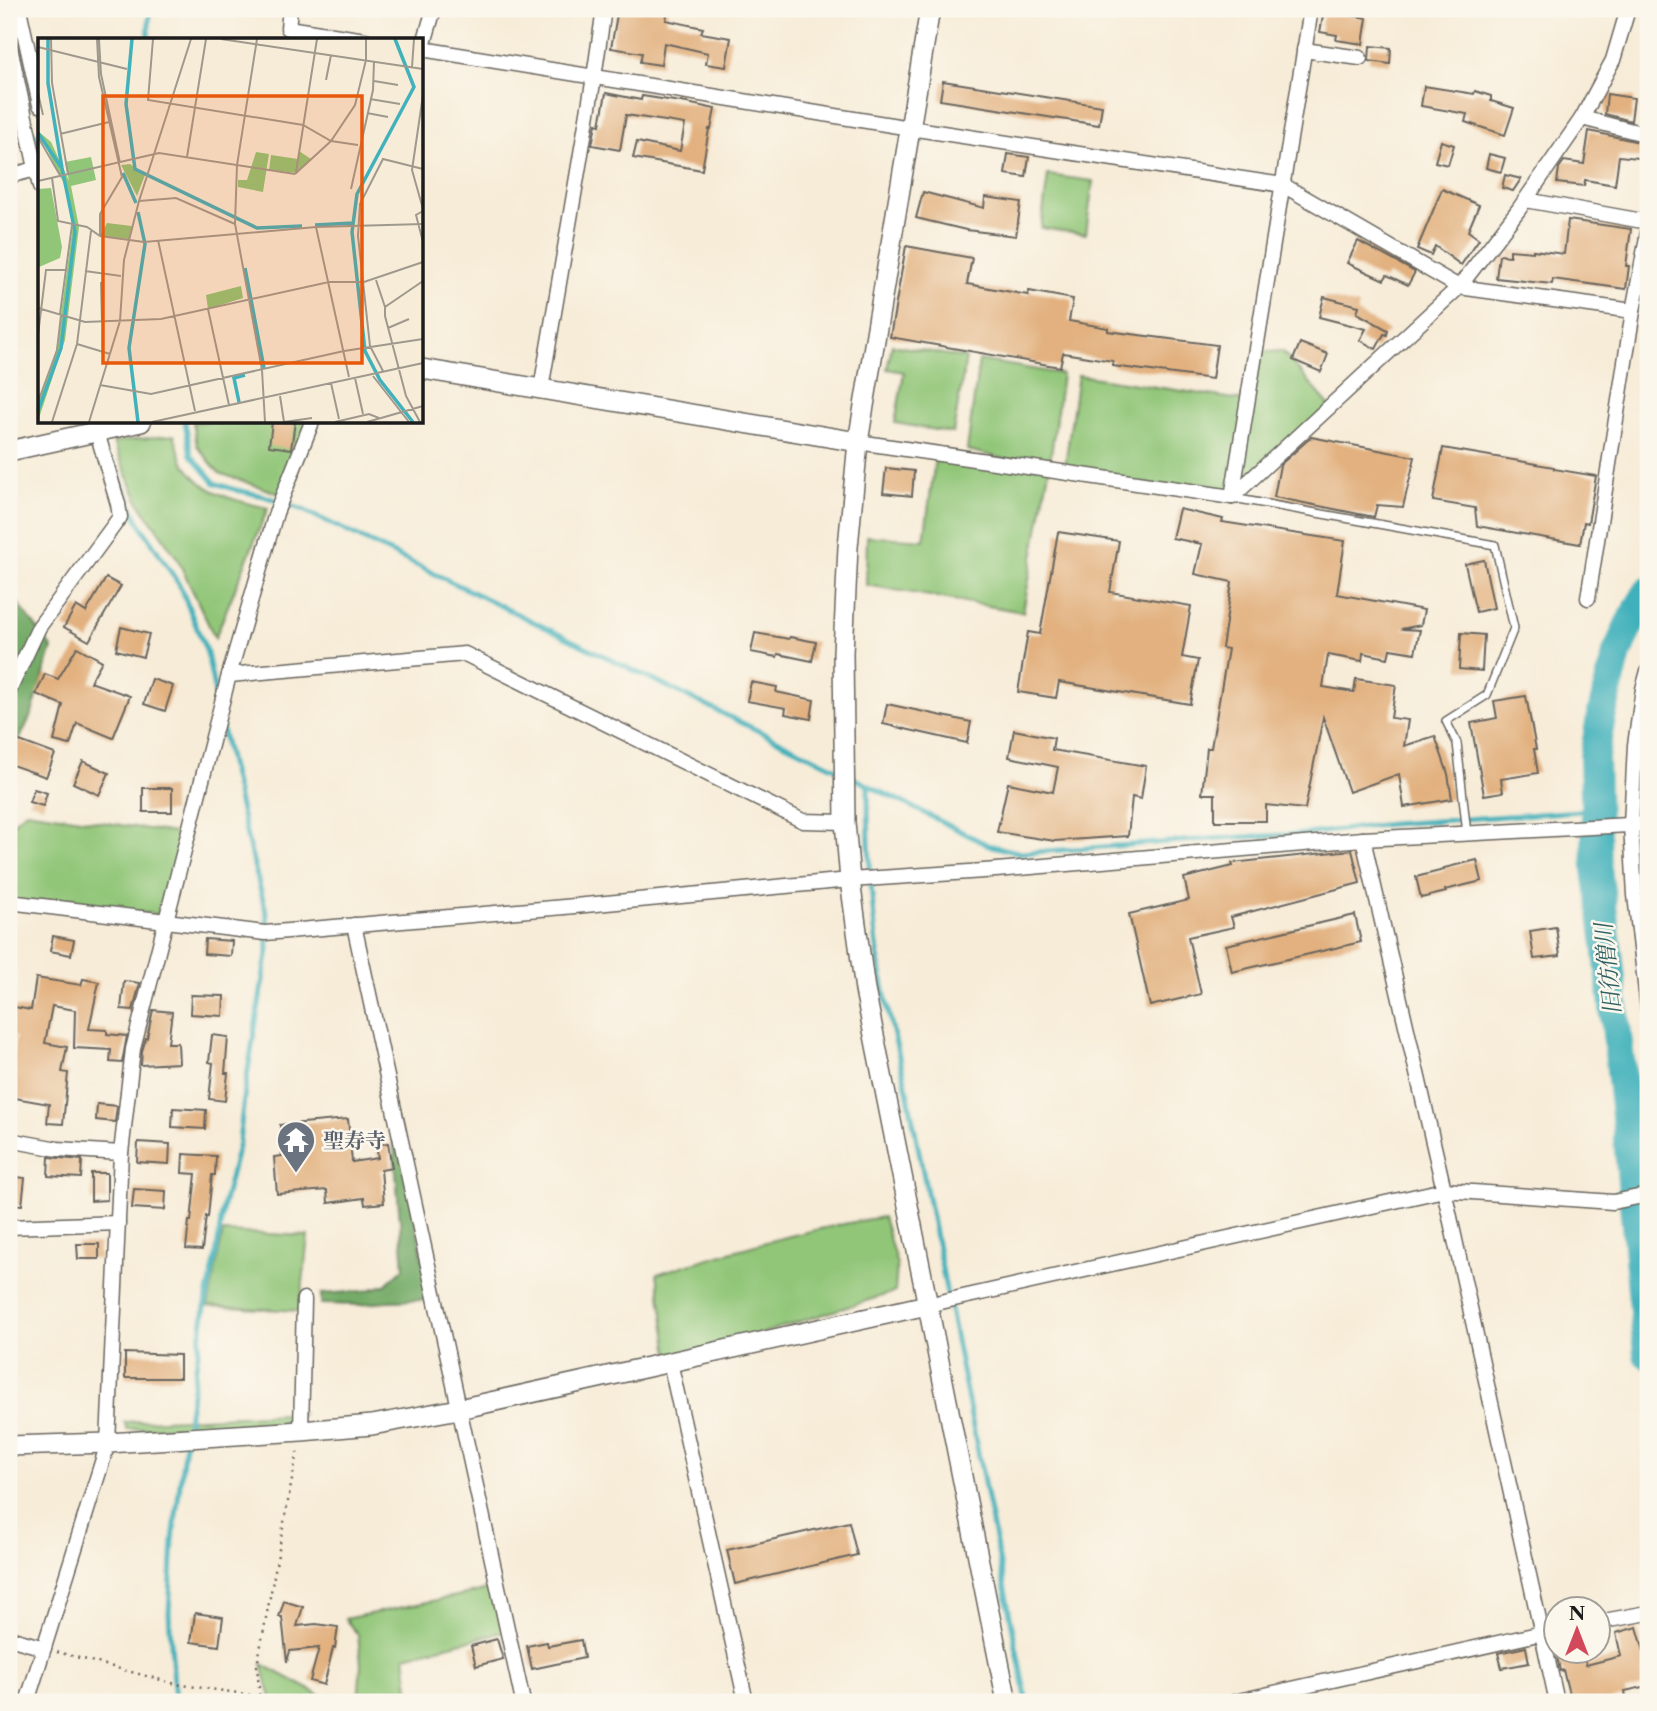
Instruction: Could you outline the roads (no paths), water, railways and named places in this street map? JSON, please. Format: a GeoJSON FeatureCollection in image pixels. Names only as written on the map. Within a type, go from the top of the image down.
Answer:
{"type":"FeatureCollection","features":[{"type":"Feature","properties":{"kind":"street"},"geometry":{"type":"LineString","coordinates":[[19,9],[38,96]]}},
{"type":"Feature","properties":{"kind":"street"},"geometry":{"type":"LineString","coordinates":[[289,9],[288,28],[352,38]]}},
{"type":"Feature","properties":{"kind":"street"},"geometry":{"type":"LineString","coordinates":[[424,42],[434,9]]}},
{"type":"Feature","properties":{"kind":"street"},"geometry":{"type":"LineString","coordinates":[[541,389],[604,9]]}},
{"type":"Feature","properties":{"kind":"street"},"geometry":{"type":"LineString","coordinates":[[930,9],[858,442],[848,547],[843,653],[845,822],[865,990],[1007,1702]]}},
{"type":"Feature","properties":{"kind":"street"},"geometry":{"type":"LineString","coordinates":[[1232,497],[1311,9]]}},
{"type":"Feature","properties":{"kind":"street"},"geometry":{"type":"LineString","coordinates":[[1232,497],[1459,287],[1526,200],[1582,118],[1612,60],[1628,9]]}},
{"type":"Feature","properties":{"kind":"street"},"geometry":{"type":"LineString","coordinates":[[9,43],[38,178]]}},
{"type":"Feature","properties":{"kind":"street"},"geometry":{"type":"LineString","coordinates":[[424,49],[1283,185],[1459,287],[1633,311]]}},
{"type":"Feature","properties":{"kind":"street"},"geometry":{"type":"LineString","coordinates":[[1304,50],[1360,58]]}},
{"type":"Feature","properties":{"kind":"street"},"geometry":{"type":"LineString","coordinates":[[1582,118],[1648,135]]}},
{"type":"Feature","properties":{"kind":"street"},"geometry":{"type":"LineString","coordinates":[[9,176],[36,169]]}},
{"type":"Feature","properties":{"kind":"street"},"geometry":{"type":"LineString","coordinates":[[1526,200],[1648,222]]}},
{"type":"Feature","properties":{"kind":"street"},"geometry":{"type":"LineString","coordinates":[[1588,598],[1648,232]]}},
{"type":"Feature","properties":{"kind":"street"},"geometry":{"type":"LineString","coordinates":[[424,369],[858,442],[1232,497]]}},
{"type":"Feature","properties":{"kind":"street"},"geometry":{"type":"LineString","coordinates":[[9,451],[103,426],[122,424]]}},
{"type":"Feature","properties":{"kind":"street"},"geometry":{"type":"LineString","coordinates":[[27,1702],[108,1443],[121,1153],[133,1049],[229,675],[276,513],[311,424]]}},
{"type":"Feature","properties":{"kind":"street"},"geometry":{"type":"LineString","coordinates":[[9,691],[38,627],[120,517],[103,426]]}},
{"type":"Feature","properties":{"kind":"street"},"geometry":{"type":"LineString","coordinates":[[229,675],[465,654],[803,821],[845,822]]}},
{"type":"Feature","properties":{"kind":"street"},"geometry":{"type":"LineString","coordinates":[[1648,671],[1635,745],[1632,825],[1635,895],[1648,1010]]}},
{"type":"Feature","properties":{"kind":"street"},"geometry":{"type":"LineString","coordinates":[[9,902],[265,933],[850,880],[1363,839],[1648,824]]}},
{"type":"Feature","properties":{"kind":"street"},"geometry":{"type":"LineString","coordinates":[[1363,839],[1542,1603]]}},
{"type":"Feature","properties":{"kind":"street"},"geometry":{"type":"LineString","coordinates":[[354,925],[523,1702]]}},
{"type":"Feature","properties":{"kind":"street"},"geometry":{"type":"LineString","coordinates":[[9,1140],[58,1149],[121,1153]]}},
{"type":"Feature","properties":{"kind":"street"},"geometry":{"type":"LineString","coordinates":[[9,1446],[301,1431],[372,1424],[459,1409],[1444,1190],[1613,1202],[1648,1195]]}},
{"type":"Feature","properties":{"kind":"street"},"geometry":{"type":"LineString","coordinates":[[9,1227],[118,1223]]}},
{"type":"Feature","properties":{"kind":"street"},"geometry":{"type":"LineString","coordinates":[[301,1431],[304,1298]]}},
{"type":"Feature","properties":{"kind":"street"},"geometry":{"type":"LineString","coordinates":[[670,1362],[746,1702]]}},
{"type":"Feature","properties":{"kind":"street"},"geometry":{"type":"LineString","coordinates":[[1612,1619],[1648,1613]]}},
{"type":"Feature","properties":{"kind":"street"},"geometry":{"type":"LineString","coordinates":[[1234,1702],[1542,1634]]}},
{"type":"Feature","properties":{"kind":"street"},"geometry":{"type":"LineString","coordinates":[[9,1638],[44,1648]]}},
{"type":"Feature","properties":{"kind":"street"},"geometry":{"type":"LineString","coordinates":[[1553,1666],[1557,1702]]}},
{"type":"Feature","properties":{"kind":"lane"},"geometry":{"type":"LineString","coordinates":[[1232,497],[1495,545],[1514,628],[1487,695],[1446,721],[1457,743],[1467,834]]}},
{"type":"Feature","properties":{"kind":"waterway"},"geometry":{"type":"LineString","coordinates":[[148,38],[150,9]]}},
{"type":"Feature","properties":{"kind":"waterway"},"geometry":{"type":"LineString","coordinates":[[9,19],[14,43]]}},
{"type":"Feature","properties":{"kind":"waterway"},"geometry":{"type":"LineString","coordinates":[[36,134],[38,143]]}},
{"type":"Feature","properties":{"kind":"waterway"},"geometry":{"type":"LineString","coordinates":[[185,424],[191,455],[215,483],[303,510],[839,770]]}},
{"type":"Feature","properties":{"kind":"waterway"},"geometry":{"type":"LineString","coordinates":[[112,462],[138,521],[180,586],[207,653],[217,704]]}},
{"type":"Feature","properties":{"kind":"waterway","name":"旧彷僧川"},"geometry":{"type":"LineString","coordinates":[[1648,592],[1617,653],[1594,757],[1597,869],[1625,1106],[1648,1354]]}},
{"type":"Feature","properties":{"kind":"waterway"},"geometry":{"type":"LineString","coordinates":[[186,1433],[223,1206],[239,1142],[268,949],[267,915],[221,724]]}},
{"type":"Feature","properties":{"kind":"waterway"},"geometry":{"type":"LineString","coordinates":[[848,775],[988,845],[1021,853],[1306,834],[1391,824],[1595,810]]}},
{"type":"Feature","properties":{"kind":"waterway"},"geometry":{"type":"LineString","coordinates":[[868,785],[871,885],[883,985],[906,1085],[1027,1702]]}},
{"type":"Feature","properties":{"kind":"waterway"},"geometry":{"type":"LineString","coordinates":[[175,1702],[169,1613],[173,1540],[185,1443]]}},
{"type":"Feature","properties":{"kind":"place","name":"聖寿寺"},"geometry":{"type":"Point","coordinates":[296,1174]}}]}
